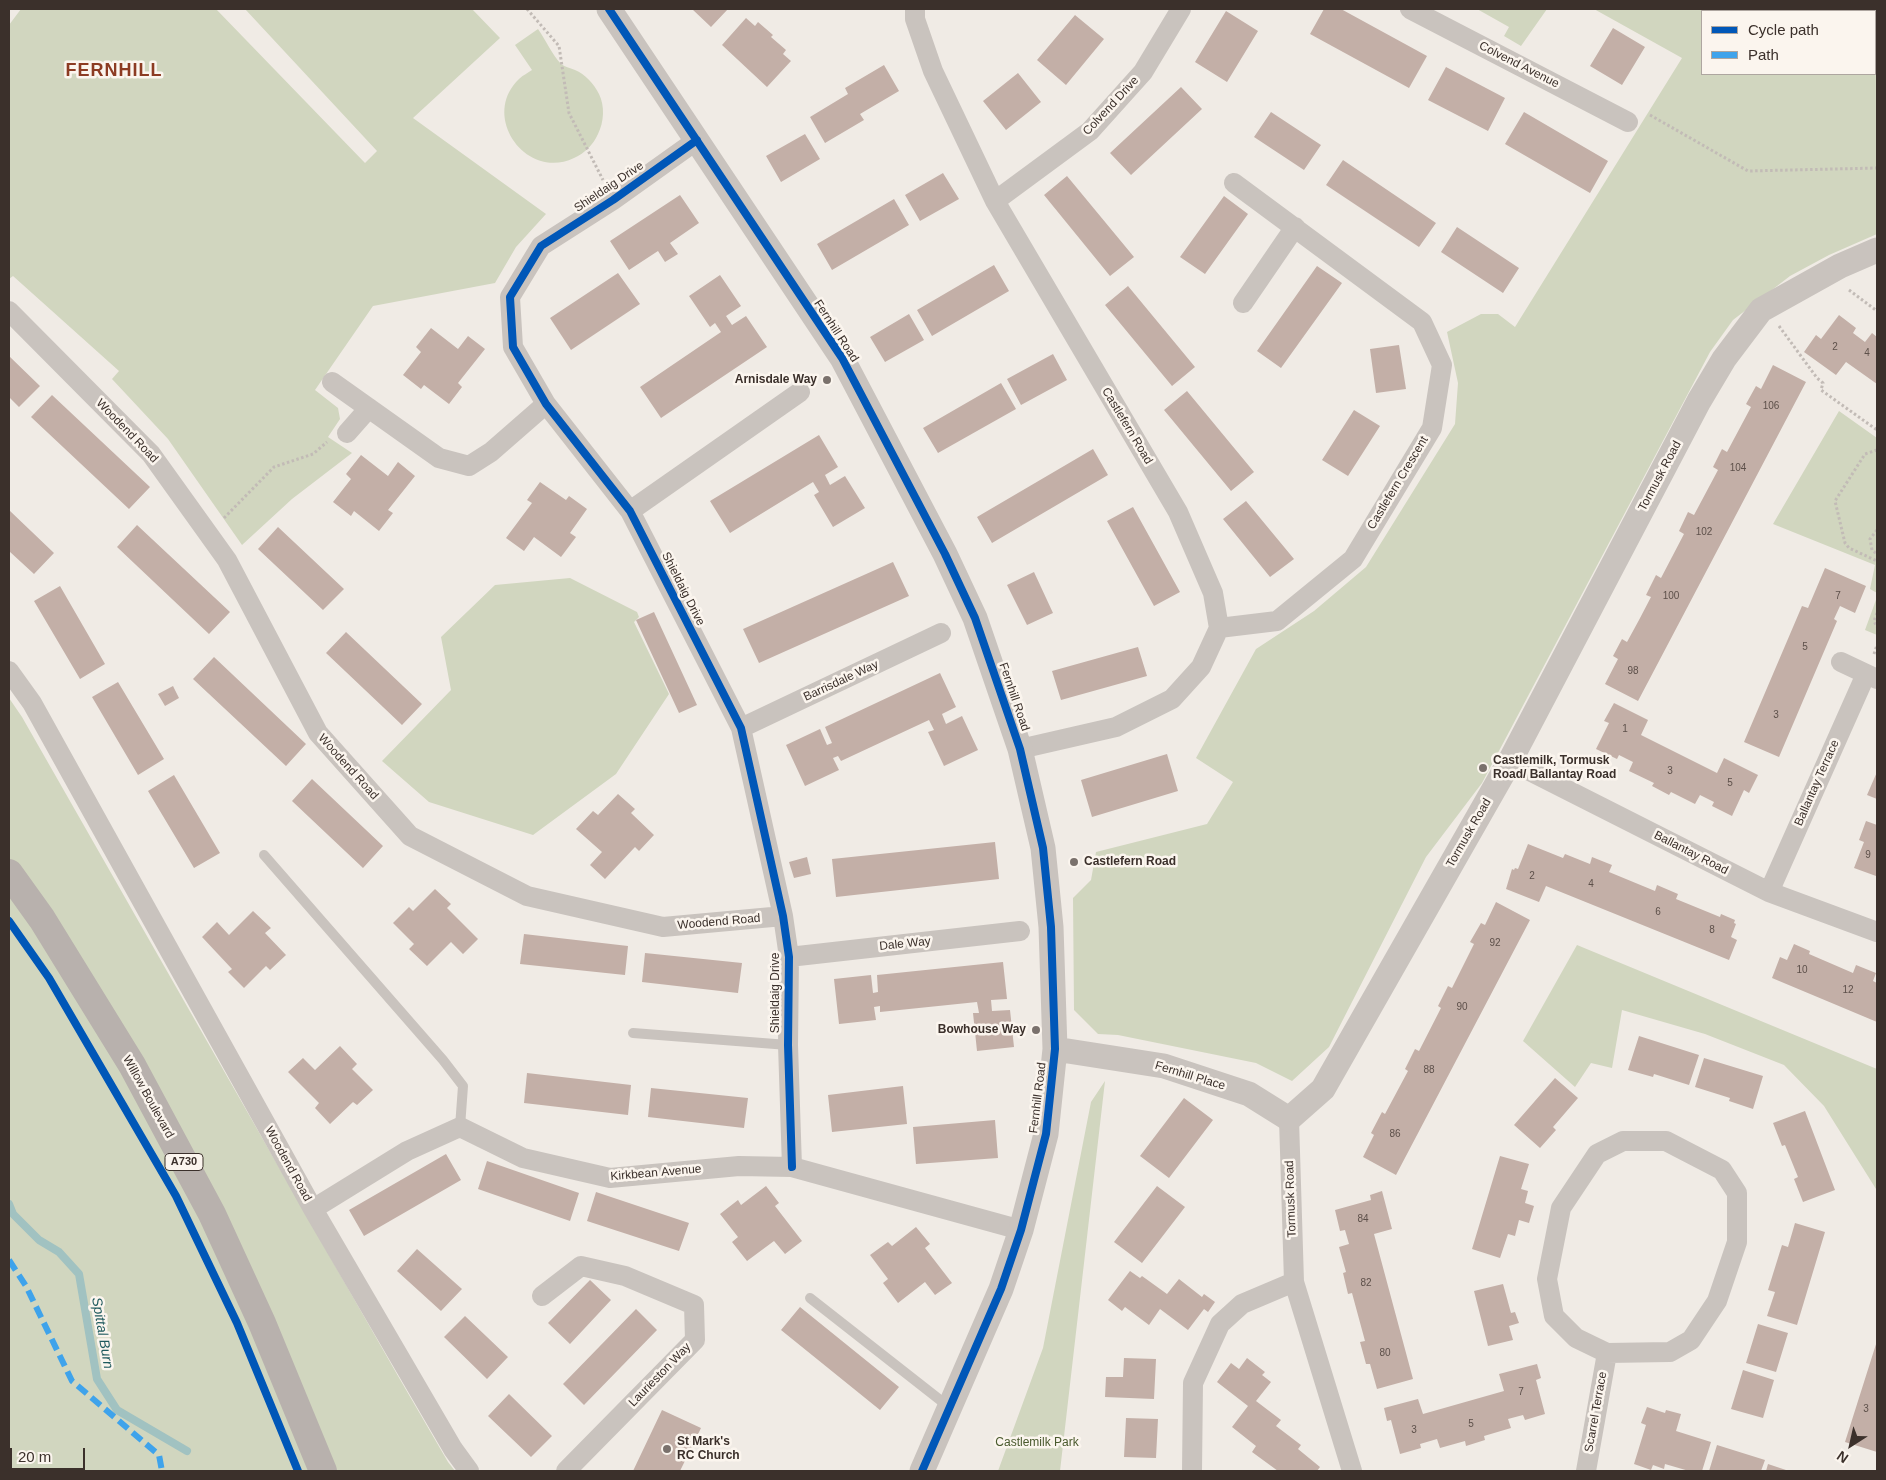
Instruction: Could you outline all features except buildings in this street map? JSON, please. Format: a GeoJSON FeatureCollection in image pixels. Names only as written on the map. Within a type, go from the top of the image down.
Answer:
{"type":"FeatureCollection","features":[{"type":"Feature","properties":{"kind":"main road","name":"Willow Boulevard"},"geometry":{"type":"LineString","coordinates":[[9,873],[42,919],[132,1065],[208,1205],[262,1323],[323,1471]]}},
{"type":"Feature","properties":{"kind":"street","name":"Fernhill Road"},"geometry":{"type":"LineString","coordinates":[[609,9],[842,358],[945,554],[975,618],[1020,749],[1043,848],[1051,927],[1055,1049],[1046,1134],[1021,1230],[1001,1289],[922,1471]]}},
{"type":"Feature","properties":{"kind":"street","name":"Castlefern Road"},"geometry":{"type":"LineString","coordinates":[[915,9],[914,19],[933,71],[995,202],[1178,512],[1213,593],[1218,628]]}},
{"type":"Feature","properties":{"kind":"street","name":"Colvend Drive"},"geometry":{"type":"LineString","coordinates":[[995,202],[1090,131],[1143,72],[1181,9]]}},
{"type":"Feature","properties":{"kind":"street","name":"Colvend Avenue"},"geometry":{"type":"LineString","coordinates":[[1410,9],[1628,122]]}},
{"type":"Feature","properties":{"kind":"street","name":"Shieldaig Drive"},"geometry":{"type":"LineString","coordinates":[[696,140],[613,200],[541,246],[510,297],[513,347],[546,404],[630,511],[741,728],[782,916],[789,957],[788,1045],[792,1167]]}},
{"type":"Feature","properties":{"kind":"street","name":"Castlefern Crescent"},"geometry":{"type":"LineString","coordinates":[[1218,628],[1277,621],[1352,559],[1432,428],[1442,365],[1422,322],[1234,183]]}},
{"type":"Feature","properties":{"kind":"street"},"geometry":{"type":"LineString","coordinates":[[1243,302],[1295,227]]}},
{"type":"Feature","properties":{"kind":"street","name":"Tormusk Road"},"geometry":{"type":"LineString","coordinates":[[1352,1471],[1294,1282],[1289,1119],[1323,1089],[1510,761],[1699,401],[1724,359],[1761,310],[1840,266],[1877,250]]}},
{"type":"Feature","properties":{"kind":"street","name":"Woodend Road"},"geometry":{"type":"LineString","coordinates":[[9,311],[151,454],[227,560],[318,734],[410,836],[527,896],[663,927],[782,916]]}},
{"type":"Feature","properties":{"kind":"street"},"geometry":{"type":"LineString","coordinates":[[332,382],[439,458],[469,466],[492,452],[546,404]]}},
{"type":"Feature","properties":{"kind":"street"},"geometry":{"type":"LineString","coordinates":[[630,511],[800,392]]}},
{"type":"Feature","properties":{"kind":"street"},"geometry":{"type":"LineString","coordinates":[[347,433],[369,408]]}},
{"type":"Feature","properties":{"kind":"street"},"geometry":{"type":"LineString","coordinates":[[1020,749],[1116,727],[1172,699],[1201,667],[1218,628]]}},
{"type":"Feature","properties":{"kind":"street","name":"Barrisdale Way"},"geometry":{"type":"LineString","coordinates":[[741,728],[941,634]]}},
{"type":"Feature","properties":{"kind":"street","name":"Ballantay Terrace"},"geometry":{"type":"LineString","coordinates":[[1769,892],[1871,676],[1841,662]]}},
{"type":"Feature","properties":{"kind":"street","name":"Woodend Road"},"geometry":{"type":"LineString","coordinates":[[9,671],[32,704],[312,1209],[453,1449],[469,1471]]}},
{"type":"Feature","properties":{"kind":"street","name":"Ballantay Road"},"geometry":{"type":"LineString","coordinates":[[1510,761],[1769,892],[1877,932]]}},
{"type":"Feature","properties":{"kind":"street","name":"Dale Way"},"geometry":{"type":"LineString","coordinates":[[789,957],[1020,931]]}},
{"type":"Feature","properties":{"kind":"street","name":"Fernhill Place"},"geometry":{"type":"LineString","coordinates":[[1055,1049],[1164,1066],[1249,1094],[1289,1119]]}},
{"type":"Feature","properties":{"kind":"street"},"geometry":{"type":"LineString","coordinates":[[312,1209],[407,1151],[460,1127]]}},
{"type":"Feature","properties":{"kind":"street","name":"Kirkbean Avenue"},"geometry":{"type":"LineString","coordinates":[[460,1127],[523,1158],[610,1178],[739,1166],[792,1167],[1021,1230]]}},
{"type":"Feature","properties":{"kind":"street"},"geometry":{"type":"LineString","coordinates":[[1623,1141],[1666,1141],[1722,1170],[1737,1193],[1737,1242],[1717,1302],[1691,1340],[1670,1352],[1607,1353],[1576,1338],[1554,1316],[1547,1279],[1561,1208],[1598,1154],[1623,1141]]}},
{"type":"Feature","properties":{"kind":"street","name":"Laurieston Way"},"geometry":{"type":"LineString","coordinates":[[542,1296],[581,1266],[625,1276],[694,1304],[695,1340],[566,1471]]}},
{"type":"Feature","properties":{"kind":"street"},"geometry":{"type":"LineString","coordinates":[[1192,1471],[1193,1383],[1220,1324],[1242,1304],[1294,1282]]}},
{"type":"Feature","properties":{"kind":"street","name":"Scarrel Terrace"},"geometry":{"type":"LineString","coordinates":[[1586,1471],[1607,1353]]}},
{"type":"Feature","properties":{"kind":"lane"},"geometry":{"type":"LineString","coordinates":[[264,855],[443,1060],[463,1086],[460,1127]]}},
{"type":"Feature","properties":{"kind":"lane"},"geometry":{"type":"LineString","coordinates":[[633,1033],[788,1045]]}},
{"type":"Feature","properties":{"kind":"lane"},"geometry":{"type":"LineString","coordinates":[[810,1298],[950,1408]]}},
{"type":"Feature","properties":{"kind":"path"},"geometry":{"type":"LineString","coordinates":[[527,9],[559,46],[569,113],[613,200]]}},
{"type":"Feature","properties":{"kind":"path"},"geometry":{"type":"LineString","coordinates":[[1628,122],[1647,114],[1748,171],[1877,168]]}},
{"type":"Feature","properties":{"kind":"path"},"geometry":{"type":"LineString","coordinates":[[1826,274],[1877,311]]}},
{"type":"Feature","properties":{"kind":"path"},"geometry":{"type":"LineString","coordinates":[[1766,308],[1817,378],[1823,383],[1821,390],[1877,430]]}},
{"type":"Feature","properties":{"kind":"path"},"geometry":{"type":"LineString","coordinates":[[209,534],[274,467],[313,454],[336,435],[347,433]]}},
{"type":"Feature","properties":{"kind":"path"},"geometry":{"type":"LineString","coordinates":[[1877,450],[1865,454],[1835,501],[1845,543],[1849,548],[1877,561]]}},
{"type":"Feature","properties":{"kind":"path"},"geometry":{"type":"LineString","coordinates":[[1877,530],[1870,539],[1872,550],[1877,554]]}},
{"type":"Feature","properties":{"kind":"path"},"geometry":{"type":"LineString","coordinates":[[1877,614],[1874,621],[1877,627]]}},
{"type":"Feature","properties":{"kind":"green space"},"geometry":{"type":"Polygon","coordinates":[[[21,9],[216,9],[365,163],[377,151],[245,9],[472,9],[500,38],[413,118],[546,214],[516,247],[495,283],[373,306],[315,390],[338,408],[340,419],[328,437],[352,453],[292,499],[242,545],[168,439],[112,379],[119,371],[13,276],[9,279],[9,25],[21,9]]]}},
{"type":"Feature","properties":{"kind":"green space"},"geometry":{"type":"Polygon","coordinates":[[[1477,9],[1547,9],[1521,46],[1504,36],[1509,27],[1477,9]]]}},
{"type":"Feature","properties":{"kind":"green space"},"geometry":{"type":"Polygon","coordinates":[[[1594,9],[1877,9],[1877,234],[1829,255],[1790,276],[1733,320],[1710,352],[1482,783],[1426,857],[1329,1047],[1292,1081],[1256,1063],[1118,1035],[1098,1034],[1074,1010],[1073,898],[1091,880],[1096,852],[1207,824],[1233,782],[1196,758],[1256,649],[1314,611],[1366,567],[1455,424],[1458,383],[1447,332],[1481,314],[1498,314],[1515,327],[1682,58],[1594,9]]]}},
{"type":"Feature","properties":{"kind":"green space"},"geometry":{"type":"Polygon","coordinates":[[[538,29],[561,64],[579,72],[592,83],[599,94],[602,104],[602,124],[591,145],[582,154],[556,163],[540,161],[525,153],[514,141],[507,126],[504,110],[508,94],[522,76],[532,70],[515,45],[538,29]]]}},
{"type":"Feature","properties":{"kind":"green space"},"geometry":{"type":"Polygon","coordinates":[[[1839,411],[1877,438],[1877,593],[1870,589],[1875,565],[1773,524],[1839,411]]]}},
{"type":"Feature","properties":{"kind":"green space"},"geometry":{"type":"Polygon","coordinates":[[[570,578],[637,612],[639,617],[634,622],[669,694],[616,774],[533,835],[429,802],[382,761],[451,690],[441,637],[495,585],[570,578]]]}},
{"type":"Feature","properties":{"kind":"green space"},"geometry":{"type":"Polygon","coordinates":[[[1877,597],[1877,635],[1865,630],[1877,597]]]}},
{"type":"Feature","properties":{"kind":"green space"},"geometry":{"type":"Polygon","coordinates":[[[9,698],[22,717],[398,1376],[455,1471],[9,1471],[9,698]]]}},
{"type":"Feature","properties":{"kind":"green space"},"geometry":{"type":"Polygon","coordinates":[[[1577,945],[1877,1069],[1876,1189],[1824,1106],[1784,1065],[1705,1034],[1622,1010],[1612,1068],[1591,1063],[1575,1087],[1523,1041],[1577,945]]]}},
{"type":"Feature","properties":{"kind":"green space","name":"Castlemilk Park"},"geometry":{"type":"Polygon","coordinates":[[[1105,1081],[1060,1471],[998,1471],[1043,1348],[1091,1102],[1105,1081]]]}},
{"type":"Feature","properties":{"kind":"waterway","name":"Spittal Burn"},"geometry":{"type":"LineString","coordinates":[[9,1204],[13,1214],[39,1240],[59,1252],[79,1274],[97,1379],[117,1410],[187,1451]]}},
{"type":"Feature","properties":{"kind":"marked path"},"geometry":{"type":"LineString","coordinates":[[9,1260],[26,1286],[72,1381],[159,1455],[162,1471]]}},
{"type":"Feature","properties":{"kind":"cycle path"},"geometry":{"type":"LineString","coordinates":[[609,9],[842,358],[945,554],[975,618],[1020,749],[1043,848],[1051,927],[1055,1049],[1046,1134],[1021,1230],[1001,1289],[922,1471]]}},
{"type":"Feature","properties":{"kind":"cycle path"},"geometry":{"type":"LineString","coordinates":[[697,140],[613,200],[541,246],[510,297],[513,347],[546,404],[630,511],[741,728],[783,916],[789,957],[788,1045],[792,1167]]}},
{"type":"Feature","properties":{"kind":"cycle path"},"geometry":{"type":"LineString","coordinates":[[9,921],[49,978],[176,1196],[237,1323],[298,1471]]}},
{"type":"Feature","properties":{"kind":"place","name":"Arnisdale Way"},"geometry":{"type":"Point","coordinates":[827,380]}},
{"type":"Feature","properties":{"kind":"place","name":"Castlemilk, Tormusk Road/ Ballantay Road"},"geometry":{"type":"Point","coordinates":[1483,768]}},
{"type":"Feature","properties":{"kind":"place","name":"Castlefern Road"},"geometry":{"type":"Point","coordinates":[1074,862]}},
{"type":"Feature","properties":{"kind":"place","name":"Bowhouse Way"},"geometry":{"type":"Point","coordinates":[1036,1030]}},
{"type":"Feature","properties":{"kind":"place","name":"St Mark's RC Church"},"geometry":{"type":"Point","coordinates":[667,1449]}},
{"type":"Feature","properties":{"kind":"district","name":"FERNHILL"},"geometry":{"type":"Point","coordinates":[114,71]}}]}
